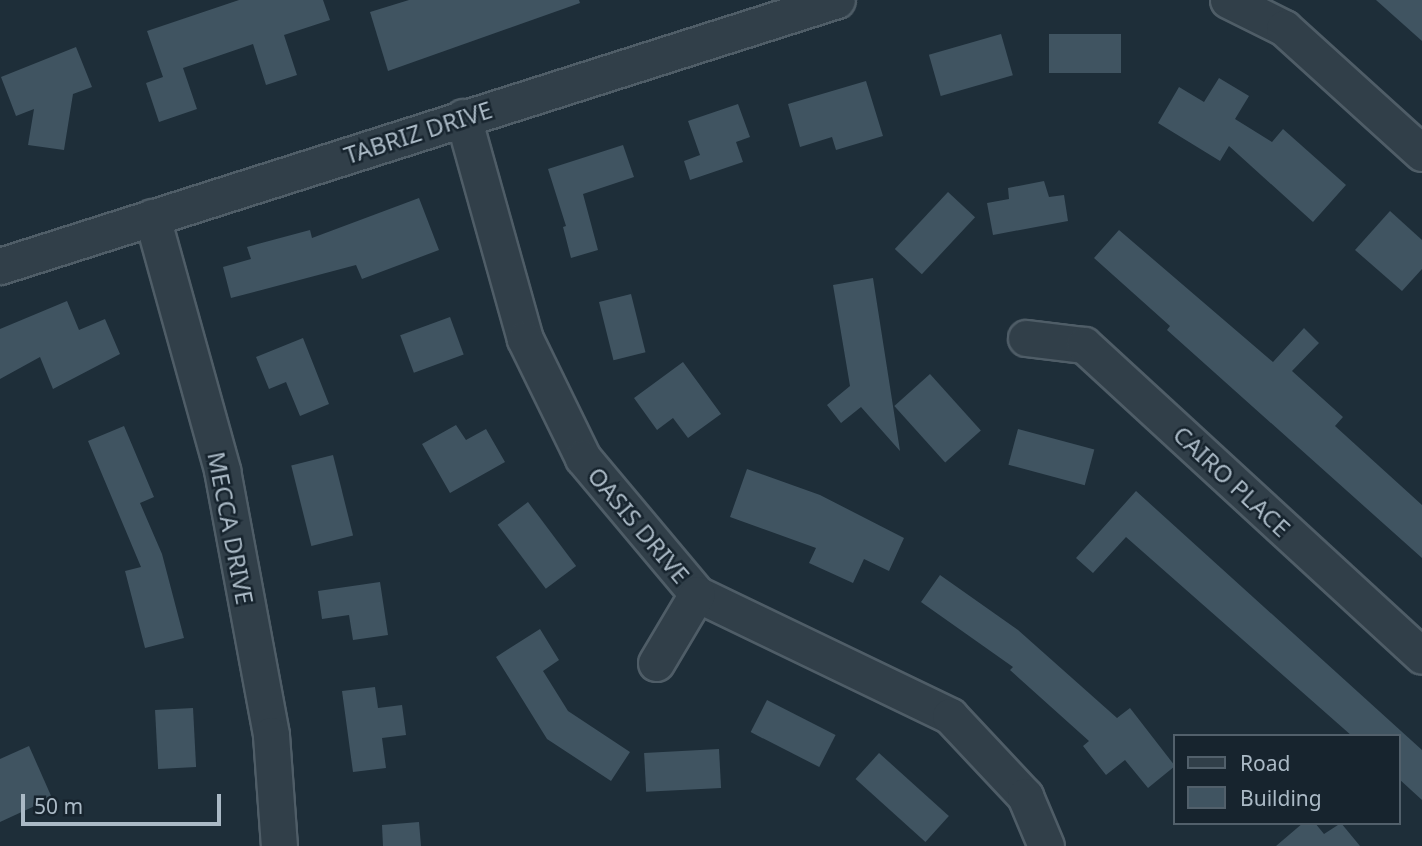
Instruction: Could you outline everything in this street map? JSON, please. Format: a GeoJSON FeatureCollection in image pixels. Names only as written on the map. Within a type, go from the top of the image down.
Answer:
{"type":"FeatureCollection","features":[{"type":"Feature","properties":{"kind":"street","name":"TABRIZ DRIVE"},"geometry":{"type":"LineString","coordinates":[[0,266],[837,0]]}},
{"type":"Feature","properties":{"kind":"street"},"geometry":{"type":"LineString","coordinates":[[1228,0],[1284,28],[1422,153]]}},
{"type":"Feature","properties":{"kind":"street","name":"OASIS DRIVE"},"geometry":{"type":"LineString","coordinates":[[463,117],[525,339],[583,458],[697,594],[950,716],[1025,796],[1046,846]]}},
{"type":"Feature","properties":{"kind":"street","name":"MECCA DRIVE"},"geometry":{"type":"LineString","coordinates":[[152,217],[222,470],[271,734],[279,846]]}},
{"type":"Feature","properties":{"kind":"street","name":"CAIRO PLACE"},"geometry":{"type":"LineString","coordinates":[[1026,338],[1084,345],[1422,656]]}},
{"type":"Feature","properties":{"kind":"street"},"geometry":{"type":"LineString","coordinates":[[656,663],[697,594]]}},
{"type":"Feature","properties":{"kind":"building"},"geometry":{"type":"Polygon","coordinates":[[[239,0],[323,0],[330,20],[284,35],[297,75],[266,85],[253,44],[183,68],[197,109],[159,122],[146,83],[163,77],[147,31],[239,0]]]}},
{"type":"Feature","properties":{"kind":"building"},"geometry":{"type":"Polygon","coordinates":[[[409,0],[579,0],[580,3],[388,71],[370,12],[409,0]]]}},
{"type":"Feature","properties":{"kind":"building"},"geometry":{"type":"Polygon","coordinates":[[[1376,0],[1422,0],[1422,41],[1376,0]]]}},
{"type":"Feature","properties":{"kind":"building"},"geometry":{"type":"Polygon","coordinates":[[[1001,34],[1013,75],[941,96],[929,55],[1001,34]]]}},
{"type":"Feature","properties":{"kind":"building"},"geometry":{"type":"Polygon","coordinates":[[[1049,34],[1121,34],[1121,73],[1049,73],[1049,34]]]}},
{"type":"Feature","properties":{"kind":"building"},"geometry":{"type":"Polygon","coordinates":[[[76,47],[92,87],[73,94],[64,150],[28,145],[34,109],[16,116],[1,77],[76,47]]]}},
{"type":"Feature","properties":{"kind":"building"},"geometry":{"type":"Polygon","coordinates":[[[1219,78],[1249,96],[1235,119],[1272,142],[1283,129],[1346,185],[1313,222],[1229,146],[1220,161],[1158,123],[1179,87],[1204,102],[1219,78]]]}},
{"type":"Feature","properties":{"kind":"building"},"geometry":{"type":"Polygon","coordinates":[[[866,81],[883,136],[836,150],[832,137],[800,147],[788,104],[866,81]]]}},
{"type":"Feature","properties":{"kind":"building"},"geometry":{"type":"Polygon","coordinates":[[[738,104],[750,137],[736,142],[743,162],[690,180],[684,161],[700,155],[688,121],[738,104]]]}},
{"type":"Feature","properties":{"kind":"building"},"geometry":{"type":"Polygon","coordinates":[[[623,145],[634,177],[583,194],[598,250],[571,258],[563,227],[566,226],[548,169],[623,145]]]}},
{"type":"Feature","properties":{"kind":"building"},"geometry":{"type":"Polygon","coordinates":[[[1044,181],[1049,197],[1064,195],[1068,221],[993,235],[987,203],[1009,199],[1008,188],[1044,181]]]}},
{"type":"Feature","properties":{"kind":"building"},"geometry":{"type":"Polygon","coordinates":[[[948,192],[975,217],[922,274],[895,249],[948,192]]]}},
{"type":"Feature","properties":{"kind":"building"},"geometry":{"type":"Polygon","coordinates":[[[419,198],[439,250],[362,279],[356,265],[231,298],[223,267],[251,259],[247,247],[310,230],[312,238],[419,198]]]}},
{"type":"Feature","properties":{"kind":"building"},"geometry":{"type":"Polygon","coordinates":[[[1390,211],[1422,240],[1422,269],[1402,291],[1355,250],[1390,211]]]}},
{"type":"Feature","properties":{"kind":"building"},"geometry":{"type":"Polygon","coordinates":[[[1119,230],[1273,362],[1304,328],[1319,343],[1292,371],[1343,417],[1335,426],[1422,505],[1422,558],[1167,330],[1170,326],[1094,258],[1119,230]]]}},
{"type":"Feature","properties":{"kind":"building"},"geometry":{"type":"Polygon","coordinates":[[[873,278],[900,451],[861,407],[841,423],[827,405],[850,386],[833,285],[873,278]]]}},
{"type":"Feature","properties":{"kind":"building"},"geometry":{"type":"Polygon","coordinates":[[[631,294],[646,352],[613,360],[599,302],[631,294]]]}},
{"type":"Feature","properties":{"kind":"building"},"geometry":{"type":"Polygon","coordinates":[[[67,301],[79,330],[105,319],[120,354],[53,389],[40,357],[0,379],[0,329],[67,301]]]}},
{"type":"Feature","properties":{"kind":"building"},"geometry":{"type":"Polygon","coordinates":[[[450,317],[464,355],[414,373],[400,335],[450,317]]]}},
{"type":"Feature","properties":{"kind":"building"},"geometry":{"type":"Polygon","coordinates":[[[303,338],[329,404],[300,416],[286,382],[269,389],[256,357],[303,338]]]}},
{"type":"Feature","properties":{"kind":"building"},"geometry":{"type":"Polygon","coordinates":[[[683,362],[721,414],[688,438],[673,418],[657,430],[634,398],[683,362]]]}},
{"type":"Feature","properties":{"kind":"building"},"geometry":{"type":"Polygon","coordinates":[[[930,374],[981,430],[945,463],[894,406],[930,374]]]}},
{"type":"Feature","properties":{"kind":"building"},"geometry":{"type":"Polygon","coordinates":[[[456,425],[466,440],[486,429],[505,462],[450,493],[422,444],[456,425]]]}},
{"type":"Feature","properties":{"kind":"building"},"geometry":{"type":"Polygon","coordinates":[[[124,426],[154,497],[140,503],[162,554],[184,638],[145,648],[125,571],[141,567],[88,441],[124,426]]]}},
{"type":"Feature","properties":{"kind":"building"},"geometry":{"type":"Polygon","coordinates":[[[1018,429],[1094,449],[1085,485],[1008,465],[1018,429]]]}},
{"type":"Feature","properties":{"kind":"building"},"geometry":{"type":"Polygon","coordinates":[[[333,455],[353,536],[311,546],[291,465],[333,455]]]}},
{"type":"Feature","properties":{"kind":"building"},"geometry":{"type":"Polygon","coordinates":[[[747,469],[820,495],[904,538],[889,571],[864,559],[853,583],[809,563],[816,548],[730,517],[747,469]]]}},
{"type":"Feature","properties":{"kind":"building"},"geometry":{"type":"Polygon","coordinates":[[[1136,491],[1422,750],[1422,800],[1401,781],[1401,734],[1350,734],[1126,537],[1093,573],[1076,558],[1136,491]]]}},
{"type":"Feature","properties":{"kind":"building"},"geometry":{"type":"Polygon","coordinates":[[[528,502],[576,566],[546,589],[498,525],[528,502]]]}},
{"type":"Feature","properties":{"kind":"building"},"geometry":{"type":"Polygon","coordinates":[[[940,575],[1018,630],[1117,718],[1130,708],[1174,767],[1148,788],[1125,760],[1106,775],[1083,746],[1089,741],[1010,670],[1013,667],[921,602],[940,575]]]}},
{"type":"Feature","properties":{"kind":"building"},"geometry":{"type":"Polygon","coordinates":[[[380,582],[388,635],[353,640],[349,615],[322,619],[318,591],[380,582]]]}},
{"type":"Feature","properties":{"kind":"building"},"geometry":{"type":"Polygon","coordinates":[[[540,629],[559,660],[543,671],[568,711],[630,752],[611,781],[547,739],[496,657],[540,629]]]}},
{"type":"Feature","properties":{"kind":"building"},"geometry":{"type":"Polygon","coordinates":[[[375,687],[378,708],[402,705],[406,735],[382,738],[386,768],[353,772],[342,691],[375,687]]]}},
{"type":"Feature","properties":{"kind":"building"},"geometry":{"type":"Polygon","coordinates":[[[767,700],[836,735],[819,767],[751,732],[767,700]]]}},
{"type":"Feature","properties":{"kind":"building"},"geometry":{"type":"Polygon","coordinates":[[[193,708],[196,767],[158,769],[155,710],[193,708]]]}},
{"type":"Feature","properties":{"kind":"building"},"geometry":{"type":"Polygon","coordinates":[[[29,746],[52,798],[0,822],[0,759],[29,746]]]}},
{"type":"Feature","properties":{"kind":"building"},"geometry":{"type":"Polygon","coordinates":[[[719,749],[721,788],[646,792],[644,753],[719,749]]]}},
{"type":"Feature","properties":{"kind":"building"},"geometry":{"type":"Polygon","coordinates":[[[879,753],[949,816],[925,842],[856,779],[879,753]]]}},
{"type":"Feature","properties":{"kind":"building"},"geometry":{"type":"Polygon","coordinates":[[[419,822],[421,846],[383,846],[382,825],[419,822]]]}},
{"type":"Feature","properties":{"kind":"building"},"geometry":{"type":"Polygon","coordinates":[[[1301,825],[1317,825],[1324,834],[1343,825],[1360,846],[1276,846],[1301,825]]]}}]}
